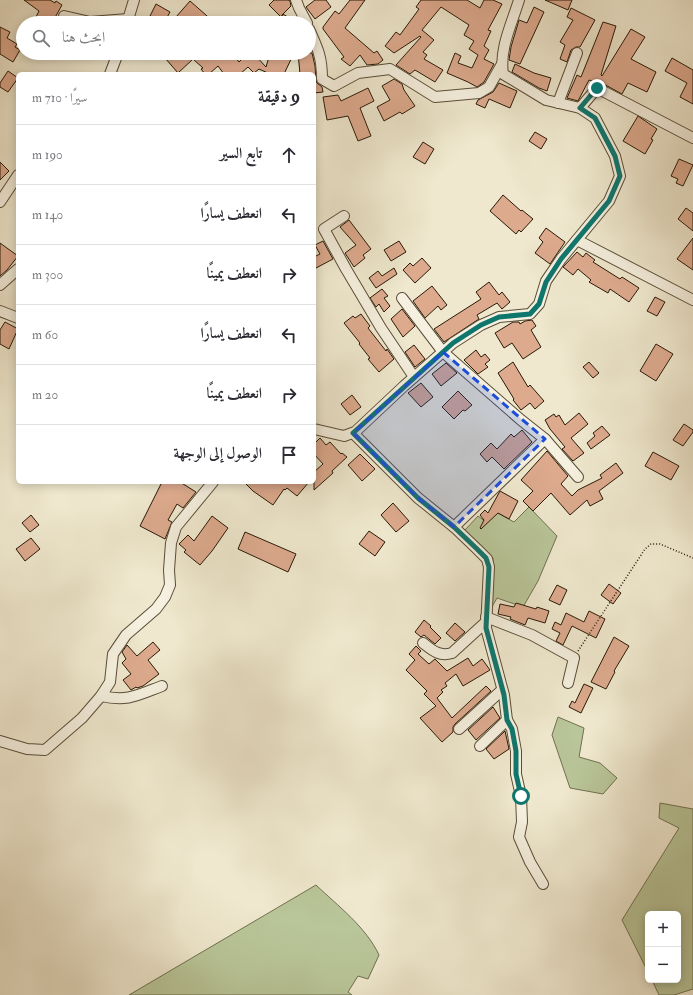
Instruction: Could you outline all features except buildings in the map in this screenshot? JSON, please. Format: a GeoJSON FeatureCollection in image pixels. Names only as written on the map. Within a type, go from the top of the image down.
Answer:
{"type":"FeatureCollection","features":[{"type":"Feature","properties":{"kind":"street"},"geometry":{"type":"LineString","coordinates":[[129,16],[134,0]]}},
{"type":"Feature","properties":{"kind":"street"},"geometry":{"type":"LineString","coordinates":[[296,0],[298,8],[303,16]]}},
{"type":"Feature","properties":{"kind":"street"},"geometry":{"type":"LineString","coordinates":[[316,429],[344,436],[353,433],[453,343],[481,325],[499,317],[530,314],[539,304],[546,282],[561,259],[609,201],[620,176],[615,156],[595,118],[580,108],[546,100],[503,74],[502,64],[504,48],[519,0]]}},
{"type":"Feature","properties":{"kind":"street"},"geometry":{"type":"LineString","coordinates":[[316,45],[322,63],[322,79],[334,86],[358,73],[390,69],[435,97],[479,93],[489,87],[502,64]]}},
{"type":"Feature","properties":{"kind":"street"},"geometry":{"type":"LineString","coordinates":[[558,103],[577,53]]}},
{"type":"Feature","properties":{"kind":"street"},"geometry":{"type":"LineString","coordinates":[[111,72],[115,60]]}},
{"type":"Feature","properties":{"kind":"street"},"geometry":{"type":"LineString","coordinates":[[580,108],[597,88],[693,138]]}},
{"type":"Feature","properties":{"kind":"street"},"geometry":{"type":"LineString","coordinates":[[0,202],[16,178]]}},
{"type":"Feature","properties":{"kind":"street"},"geometry":{"type":"LineString","coordinates":[[344,216],[324,228],[381,328],[414,378]]}},
{"type":"Feature","properties":{"kind":"street"},"geometry":{"type":"LineString","coordinates":[[577,240],[693,300]]}},
{"type":"Feature","properties":{"kind":"street"},"geometry":{"type":"LineString","coordinates":[[0,285],[16,271]]}},
{"type":"Feature","properties":{"kind":"street"},"geometry":{"type":"LineString","coordinates":[[402,298],[443,352],[545,439],[578,477]]}},
{"type":"Feature","properties":{"kind":"street"},"geometry":{"type":"LineString","coordinates":[[0,311],[16,317]]}},
{"type":"Feature","properties":{"kind":"street"},"geometry":{"type":"LineString","coordinates":[[353,433],[418,498],[454,527],[486,558],[489,567],[486,628],[504,695],[507,720],[512,729],[516,751],[516,774],[521,796],[522,822],[519,837],[530,862],[543,884]]}},
{"type":"Feature","properties":{"kind":"street"},"geometry":{"type":"LineString","coordinates":[[454,527],[545,439]]}},
{"type":"Feature","properties":{"kind":"street"},"geometry":{"type":"LineString","coordinates":[[0,741],[27,750],[45,750],[82,718],[110,682],[113,654],[126,635],[156,609],[165,597],[170,585],[169,570],[171,544],[176,527],[211,484]]}},
{"type":"Feature","properties":{"kind":"street"},"geometry":{"type":"LineString","coordinates":[[423,642],[436,653],[447,655],[452,653],[486,620]]}},
{"type":"Feature","properties":{"kind":"street"},"geometry":{"type":"LineString","coordinates":[[486,620],[532,635],[574,658],[568,683]]}},
{"type":"Feature","properties":{"kind":"street"},"geometry":{"type":"LineString","coordinates":[[100,696],[115,700],[132,698],[162,686]]}},
{"type":"Feature","properties":{"kind":"street"},"geometry":{"type":"LineString","coordinates":[[459,729],[502,690]]}},
{"type":"Feature","properties":{"kind":"street"},"geometry":{"type":"LineString","coordinates":[[480,746],[507,720]]}},
{"type":"Feature","properties":{"kind":"path"},"geometry":{"type":"LineString","coordinates":[[574,658],[641,554],[651,544],[660,544],[693,558]]}},
{"type":"Feature","properties":{"kind":"highlighted area"},"geometry":{"type":"Polygon","coordinates":[[[443,352],[545,439],[454,527],[418,498],[353,433],[443,352]]]}},
{"type":"Feature","properties":{"kind":"green space"},"geometry":{"type":"Polygon","coordinates":[[[529,507],[557,536],[538,581],[523,607],[497,598],[489,612],[493,558],[464,531],[478,516],[486,522],[496,512],[514,522],[529,507]]]}},
{"type":"Feature","properties":{"kind":"green space"},"geometry":{"type":"Polygon","coordinates":[[[558,717],[584,728],[579,757],[600,763],[617,778],[603,794],[570,788],[552,735],[558,717]]]}},
{"type":"Feature","properties":{"kind":"green space"},"geometry":{"type":"Polygon","coordinates":[[[660,803],[693,809],[693,989],[674,995],[659,995],[653,983],[681,983],[681,911],[645,911],[645,966],[622,920],[679,828],[659,818],[660,803]]]}},
{"type":"Feature","properties":{"kind":"green space"},"geometry":{"type":"Polygon","coordinates":[[[316,885],[359,926],[367,935],[379,955],[368,979],[358,976],[348,992],[352,995],[129,995],[316,885]]]}},
{"type":"Feature","properties":{"kind":"route"},"geometry":{"type":"LineString","coordinates":[[521,796],[516,774],[516,751],[512,729],[507,720],[504,695],[492,656],[486,628],[489,567],[486,558],[443,517],[418,498],[353,433],[453,343],[481,325],[499,317],[530,314],[539,304],[546,282],[561,259],[609,201],[620,176],[615,156],[595,118],[580,108],[597,88]]}}]}
